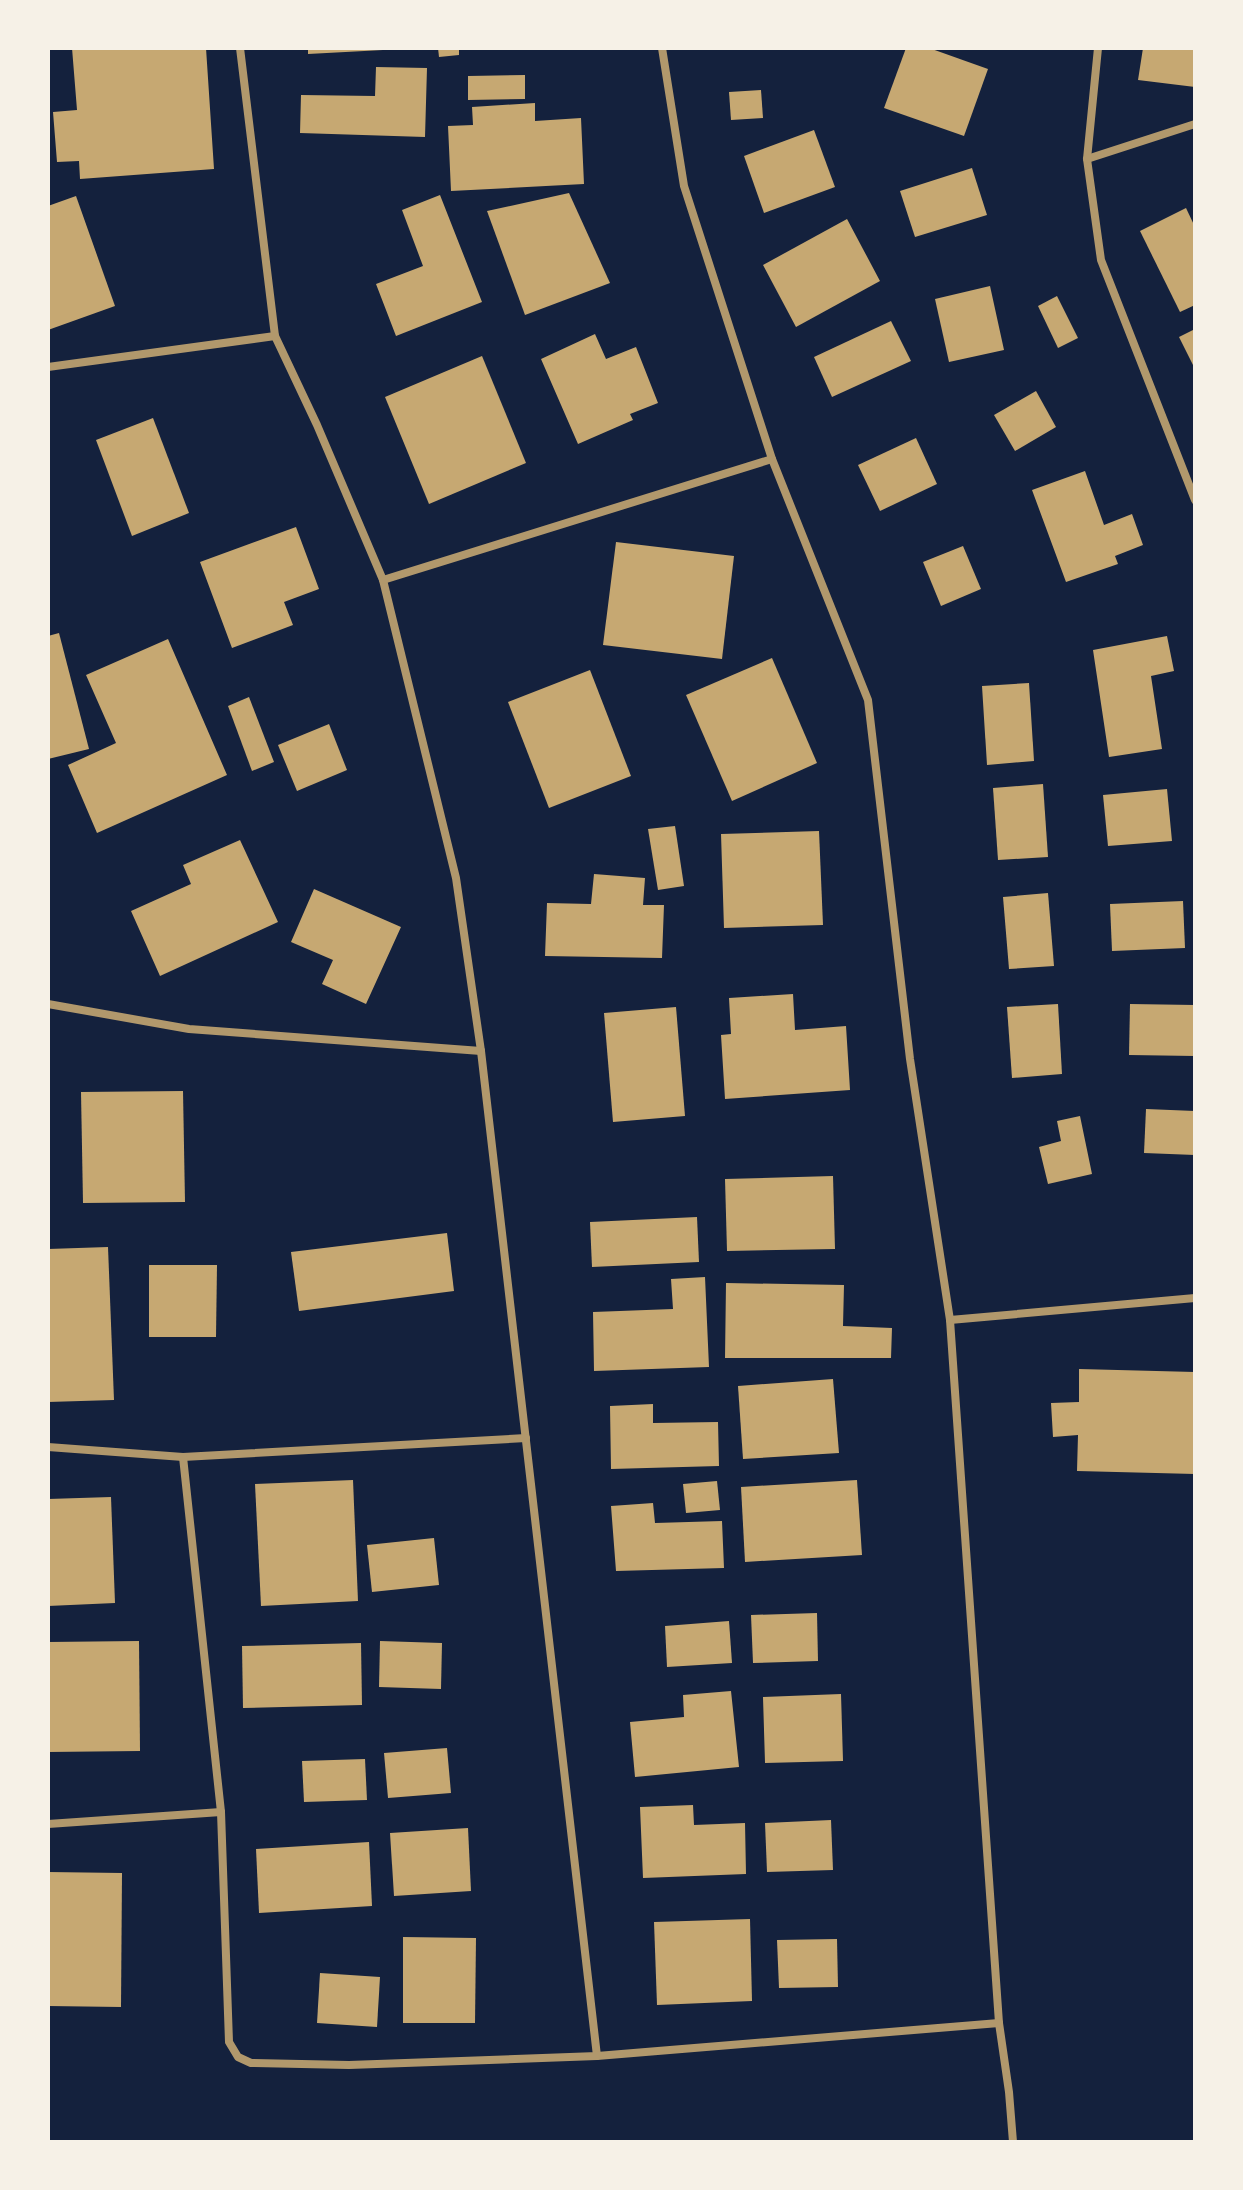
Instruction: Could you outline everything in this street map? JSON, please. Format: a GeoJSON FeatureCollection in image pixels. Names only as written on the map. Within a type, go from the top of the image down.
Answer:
{"type":"FeatureCollection","features":[{"type":"Feature","properties":{"kind":"street"},"geometry":{"type":"LineString","coordinates":[[240,48],[275,336],[383,580],[456,878],[481,1051],[597,2056]]}},
{"type":"Feature","properties":{"kind":"street"},"geometry":{"type":"LineString","coordinates":[[662,48],[684,186],[772,459],[868,700],[910,1059],[950,1320],[999,2023],[1013,2142]]}},
{"type":"Feature","properties":{"kind":"street"},"geometry":{"type":"LineString","coordinates":[[1098,48],[1087,159],[1101,260],[1195,500]]}},
{"type":"Feature","properties":{"kind":"street"},"geometry":{"type":"LineString","coordinates":[[1087,159],[1195,124]]}},
{"type":"Feature","properties":{"kind":"street"},"geometry":{"type":"LineString","coordinates":[[48,367],[275,336]]}},
{"type":"Feature","properties":{"kind":"street"},"geometry":{"type":"LineString","coordinates":[[383,580],[772,459]]}},
{"type":"Feature","properties":{"kind":"street"},"geometry":{"type":"LineString","coordinates":[[48,1004],[189,1029],[481,1051]]}},
{"type":"Feature","properties":{"kind":"street"},"geometry":{"type":"LineString","coordinates":[[950,1320],[1195,1298]]}},
{"type":"Feature","properties":{"kind":"street"},"geometry":{"type":"LineString","coordinates":[[48,1447],[183,1457],[526,1438]]}},
{"type":"Feature","properties":{"kind":"street"},"geometry":{"type":"LineString","coordinates":[[183,1457],[221,1812],[229,2042],[238,2057],[251,2063],[349,2065],[597,2056],[999,2023]]}},
{"type":"Feature","properties":{"kind":"street"},"geometry":{"type":"LineString","coordinates":[[48,1824],[221,1812]]}},
{"type":"Feature","properties":{"kind":"building"},"geometry":{"type":"Polygon","coordinates":[[[72,48],[206,48],[214,169],[80,179],[79,161],[57,162],[53,112],[77,110],[72,48]]]}},
{"type":"Feature","properties":{"kind":"building"},"geometry":{"type":"Polygon","coordinates":[[[308,48],[383,48],[383,50],[308,54],[308,48]]]}},
{"type":"Feature","properties":{"kind":"building"},"geometry":{"type":"Polygon","coordinates":[[[438,48],[459,48],[459,55],[439,57],[438,48]]]}},
{"type":"Feature","properties":{"kind":"building"},"geometry":{"type":"Polygon","coordinates":[[[906,48],[929,48],[988,69],[964,136],[884,108],[906,48]]]}},
{"type":"Feature","properties":{"kind":"building"},"geometry":{"type":"Polygon","coordinates":[[[1143,48],[1195,48],[1195,87],[1138,80],[1143,48]]]}},
{"type":"Feature","properties":{"kind":"building"},"geometry":{"type":"Polygon","coordinates":[[[376,67],[427,68],[425,137],[300,133],[301,95],[375,96],[376,67]]]}},
{"type":"Feature","properties":{"kind":"building"},"geometry":{"type":"Polygon","coordinates":[[[525,75],[525,99],[468,100],[468,76],[525,75]]]}},
{"type":"Feature","properties":{"kind":"building"},"geometry":{"type":"Polygon","coordinates":[[[761,90],[763,118],[731,120],[729,92],[761,90]]]}},
{"type":"Feature","properties":{"kind":"building"},"geometry":{"type":"Polygon","coordinates":[[[535,103],[535,121],[581,118],[584,184],[451,191],[448,126],[473,125],[472,107],[535,103]]]}},
{"type":"Feature","properties":{"kind":"building"},"geometry":{"type":"Polygon","coordinates":[[[814,130],[835,187],[764,213],[744,156],[814,130]]]}},
{"type":"Feature","properties":{"kind":"building"},"geometry":{"type":"Polygon","coordinates":[[[972,168],[987,215],[915,237],[900,191],[972,168]]]}},
{"type":"Feature","properties":{"kind":"building"},"geometry":{"type":"Polygon","coordinates":[[[569,193],[610,283],[525,315],[487,211],[569,193]]]}},
{"type":"Feature","properties":{"kind":"building"},"geometry":{"type":"Polygon","coordinates":[[[440,195],[482,302],[396,336],[376,284],[423,266],[402,210],[440,195]]]}},
{"type":"Feature","properties":{"kind":"building"},"geometry":{"type":"Polygon","coordinates":[[[76,196],[115,306],[48,330],[48,206],[76,196]]]}},
{"type":"Feature","properties":{"kind":"building"},"geometry":{"type":"Polygon","coordinates":[[[1186,208],[1195,227],[1195,305],[1180,312],[1140,231],[1186,208]]]}},
{"type":"Feature","properties":{"kind":"building"},"geometry":{"type":"Polygon","coordinates":[[[847,219],[880,281],[796,327],[763,265],[847,219]]]}},
{"type":"Feature","properties":{"kind":"building"},"geometry":{"type":"Polygon","coordinates":[[[990,286],[1004,350],[949,362],[935,299],[990,286]]]}},
{"type":"Feature","properties":{"kind":"building"},"geometry":{"type":"Polygon","coordinates":[[[1057,296],[1078,338],[1058,348],[1038,306],[1057,296]]]}},
{"type":"Feature","properties":{"kind":"building"},"geometry":{"type":"Polygon","coordinates":[[[891,321],[911,361],[832,397],[814,357],[891,321]]]}},
{"type":"Feature","properties":{"kind":"building"},"geometry":{"type":"Polygon","coordinates":[[[1195,329],[1195,369],[1179,337],[1195,329]]]}},
{"type":"Feature","properties":{"kind":"building"},"geometry":{"type":"Polygon","coordinates":[[[595,334],[606,359],[636,347],[658,403],[630,414],[633,420],[578,444],[541,359],[595,334]]]}},
{"type":"Feature","properties":{"kind":"building"},"geometry":{"type":"Polygon","coordinates":[[[482,356],[526,463],[429,504],[385,397],[482,356]]]}},
{"type":"Feature","properties":{"kind":"building"},"geometry":{"type":"Polygon","coordinates":[[[1036,391],[1056,427],[1015,451],[994,415],[1036,391]]]}},
{"type":"Feature","properties":{"kind":"building"},"geometry":{"type":"Polygon","coordinates":[[[153,418],[189,513],[132,536],[96,440],[153,418]]]}},
{"type":"Feature","properties":{"kind":"building"},"geometry":{"type":"Polygon","coordinates":[[[916,438],[937,484],[880,511],[858,465],[916,438]]]}},
{"type":"Feature","properties":{"kind":"building"},"geometry":{"type":"Polygon","coordinates":[[[1085,471],[1104,525],[1132,514],[1143,545],[1115,556],[1118,564],[1066,582],[1032,490],[1085,471]]]}},
{"type":"Feature","properties":{"kind":"building"},"geometry":{"type":"Polygon","coordinates":[[[296,527],[319,589],[284,602],[293,625],[232,648],[200,562],[296,527]]]}},
{"type":"Feature","properties":{"kind":"building"},"geometry":{"type":"Polygon","coordinates":[[[616,542],[734,556],[722,659],[603,645],[616,542]]]}},
{"type":"Feature","properties":{"kind":"building"},"geometry":{"type":"Polygon","coordinates":[[[963,546],[981,589],[941,606],[923,562],[963,546]]]}},
{"type":"Feature","properties":{"kind":"building"},"geometry":{"type":"Polygon","coordinates":[[[59,633],[89,749],[48,759],[48,636],[59,633]]]}},
{"type":"Feature","properties":{"kind":"building"},"geometry":{"type":"Polygon","coordinates":[[[1167,636],[1174,671],[1151,676],[1162,749],[1109,757],[1093,650],[1167,636]]]}},
{"type":"Feature","properties":{"kind":"building"},"geometry":{"type":"Polygon","coordinates":[[[168,639],[227,775],[97,833],[68,765],[116,743],[86,675],[168,639]]]}},
{"type":"Feature","properties":{"kind":"building"},"geometry":{"type":"Polygon","coordinates":[[[772,658],[817,763],[732,801],[686,695],[772,658]]]}},
{"type":"Feature","properties":{"kind":"building"},"geometry":{"type":"Polygon","coordinates":[[[590,670],[631,776],[549,808],[508,702],[590,670]]]}},
{"type":"Feature","properties":{"kind":"building"},"geometry":{"type":"Polygon","coordinates":[[[1029,683],[1034,761],[987,765],[982,686],[1029,683]]]}},
{"type":"Feature","properties":{"kind":"building"},"geometry":{"type":"Polygon","coordinates":[[[249,697],[274,762],[252,771],[228,706],[249,697]]]}},
{"type":"Feature","properties":{"kind":"building"},"geometry":{"type":"Polygon","coordinates":[[[329,724],[347,770],[297,791],[278,745],[329,724]]]}},
{"type":"Feature","properties":{"kind":"building"},"geometry":{"type":"Polygon","coordinates":[[[1043,784],[1048,857],[998,860],[993,788],[1043,784]]]}},
{"type":"Feature","properties":{"kind":"building"},"geometry":{"type":"Polygon","coordinates":[[[1167,789],[1172,841],[1108,846],[1103,795],[1167,789]]]}},
{"type":"Feature","properties":{"kind":"building"},"geometry":{"type":"Polygon","coordinates":[[[675,826],[684,886],[658,890],[648,829],[675,826]]]}},
{"type":"Feature","properties":{"kind":"building"},"geometry":{"type":"Polygon","coordinates":[[[819,831],[823,925],[724,928],[721,834],[819,831]]]}},
{"type":"Feature","properties":{"kind":"building"},"geometry":{"type":"Polygon","coordinates":[[[240,840],[278,922],[160,976],[131,911],[191,884],[183,865],[240,840]]]}},
{"type":"Feature","properties":{"kind":"building"},"geometry":{"type":"Polygon","coordinates":[[[594,874],[645,878],[643,905],[664,905],[662,958],[545,956],[547,903],[591,904],[594,874]]]}},
{"type":"Feature","properties":{"kind":"building"},"geometry":{"type":"Polygon","coordinates":[[[314,889],[401,927],[366,1004],[322,984],[333,960],[291,942],[314,889]]]}},
{"type":"Feature","properties":{"kind":"building"},"geometry":{"type":"Polygon","coordinates":[[[1048,893],[1054,966],[1009,969],[1003,897],[1048,893]]]}},
{"type":"Feature","properties":{"kind":"building"},"geometry":{"type":"Polygon","coordinates":[[[1183,901],[1185,948],[1112,951],[1110,904],[1183,901]]]}},
{"type":"Feature","properties":{"kind":"building"},"geometry":{"type":"Polygon","coordinates":[[[793,994],[795,1030],[846,1026],[850,1090],[725,1099],[721,1035],[731,1034],[729,998],[793,994]]]}},
{"type":"Feature","properties":{"kind":"building"},"geometry":{"type":"Polygon","coordinates":[[[1058,1004],[1062,1074],[1012,1078],[1007,1007],[1058,1004]]]}},
{"type":"Feature","properties":{"kind":"building"},"geometry":{"type":"Polygon","coordinates":[[[1130,1004],[1195,1005],[1195,1056],[1129,1055],[1130,1004]]]}},
{"type":"Feature","properties":{"kind":"building"},"geometry":{"type":"Polygon","coordinates":[[[676,1007],[685,1116],[613,1122],[604,1013],[676,1007]]]}},
{"type":"Feature","properties":{"kind":"building"},"geometry":{"type":"Polygon","coordinates":[[[183,1091],[185,1202],[83,1203],[81,1092],[183,1091]]]}},
{"type":"Feature","properties":{"kind":"building"},"geometry":{"type":"Polygon","coordinates":[[[1146,1109],[1195,1111],[1195,1155],[1144,1153],[1146,1109]]]}},
{"type":"Feature","properties":{"kind":"building"},"geometry":{"type":"Polygon","coordinates":[[[1080,1116],[1092,1174],[1048,1184],[1039,1147],[1061,1141],[1057,1121],[1080,1116]]]}},
{"type":"Feature","properties":{"kind":"building"},"geometry":{"type":"Polygon","coordinates":[[[833,1176],[835,1249],[727,1251],[725,1179],[833,1176]]]}},
{"type":"Feature","properties":{"kind":"building"},"geometry":{"type":"Polygon","coordinates":[[[697,1217],[699,1262],[592,1267],[590,1222],[697,1217]]]}},
{"type":"Feature","properties":{"kind":"building"},"geometry":{"type":"Polygon","coordinates":[[[447,1233],[454,1291],[299,1311],[291,1252],[447,1233]]]}},
{"type":"Feature","properties":{"kind":"building"},"geometry":{"type":"Polygon","coordinates":[[[108,1247],[114,1400],[48,1402],[48,1249],[108,1247]]]}},
{"type":"Feature","properties":{"kind":"building"},"geometry":{"type":"Polygon","coordinates":[[[149,1265],[217,1265],[216,1337],[149,1337],[149,1265]]]}},
{"type":"Feature","properties":{"kind":"building"},"geometry":{"type":"Polygon","coordinates":[[[705,1277],[709,1367],[594,1371],[593,1312],[673,1309],[671,1279],[705,1277]]]}},
{"type":"Feature","properties":{"kind":"building"},"geometry":{"type":"Polygon","coordinates":[[[726,1283],[844,1285],[843,1326],[892,1328],[891,1358],[725,1358],[726,1283]]]}},
{"type":"Feature","properties":{"kind":"building"},"geometry":{"type":"Polygon","coordinates":[[[1079,1369],[1195,1372],[1195,1474],[1077,1471],[1078,1435],[1053,1437],[1051,1403],[1079,1402],[1079,1369]]]}},
{"type":"Feature","properties":{"kind":"building"},"geometry":{"type":"Polygon","coordinates":[[[833,1379],[839,1453],[743,1459],[738,1386],[833,1379]]]}},
{"type":"Feature","properties":{"kind":"building"},"geometry":{"type":"Polygon","coordinates":[[[653,1404],[653,1423],[718,1422],[719,1466],[611,1469],[610,1406],[653,1404]]]}},
{"type":"Feature","properties":{"kind":"building"},"geometry":{"type":"Polygon","coordinates":[[[353,1480],[358,1601],[261,1606],[255,1484],[353,1480]]]}},
{"type":"Feature","properties":{"kind":"building"},"geometry":{"type":"Polygon","coordinates":[[[857,1480],[862,1555],[745,1562],[741,1487],[857,1480]]]}},
{"type":"Feature","properties":{"kind":"building"},"geometry":{"type":"Polygon","coordinates":[[[717,1481],[720,1510],[686,1513],[683,1484],[717,1481]]]}},
{"type":"Feature","properties":{"kind":"building"},"geometry":{"type":"Polygon","coordinates":[[[111,1497],[115,1603],[48,1606],[48,1499],[111,1497]]]}},
{"type":"Feature","properties":{"kind":"building"},"geometry":{"type":"Polygon","coordinates":[[[653,1503],[655,1523],[722,1521],[724,1568],[616,1571],[611,1506],[653,1503]]]}},
{"type":"Feature","properties":{"kind":"building"},"geometry":{"type":"Polygon","coordinates":[[[434,1538],[439,1585],[372,1592],[367,1545],[434,1538]]]}},
{"type":"Feature","properties":{"kind":"building"},"geometry":{"type":"Polygon","coordinates":[[[817,1613],[818,1661],[753,1663],[751,1615],[817,1613]]]}},
{"type":"Feature","properties":{"kind":"building"},"geometry":{"type":"Polygon","coordinates":[[[729,1621],[732,1663],[667,1667],[665,1626],[729,1621]]]}},
{"type":"Feature","properties":{"kind":"building"},"geometry":{"type":"Polygon","coordinates":[[[139,1641],[140,1751],[48,1752],[48,1642],[139,1641]]]}},
{"type":"Feature","properties":{"kind":"building"},"geometry":{"type":"Polygon","coordinates":[[[380,1641],[442,1643],[441,1689],[379,1687],[380,1641]]]}},
{"type":"Feature","properties":{"kind":"building"},"geometry":{"type":"Polygon","coordinates":[[[361,1643],[362,1705],[243,1708],[242,1646],[361,1643]]]}},
{"type":"Feature","properties":{"kind":"building"},"geometry":{"type":"Polygon","coordinates":[[[731,1691],[739,1767],[635,1777],[630,1722],[684,1717],[683,1695],[731,1691]]]}},
{"type":"Feature","properties":{"kind":"building"},"geometry":{"type":"Polygon","coordinates":[[[841,1694],[843,1761],[765,1763],[763,1697],[841,1694]]]}},
{"type":"Feature","properties":{"kind":"building"},"geometry":{"type":"Polygon","coordinates":[[[447,1748],[451,1793],[388,1798],[384,1753],[447,1748]]]}},
{"type":"Feature","properties":{"kind":"building"},"geometry":{"type":"Polygon","coordinates":[[[365,1759],[367,1800],[304,1802],[302,1761],[365,1759]]]}},
{"type":"Feature","properties":{"kind":"building"},"geometry":{"type":"Polygon","coordinates":[[[693,1805],[694,1825],[745,1823],[746,1874],[643,1878],[640,1807],[693,1805]]]}},
{"type":"Feature","properties":{"kind":"building"},"geometry":{"type":"Polygon","coordinates":[[[831,1820],[833,1870],[767,1872],[765,1823],[831,1820]]]}},
{"type":"Feature","properties":{"kind":"building"},"geometry":{"type":"Polygon","coordinates":[[[468,1828],[471,1891],[394,1896],[390,1833],[468,1828]]]}},
{"type":"Feature","properties":{"kind":"building"},"geometry":{"type":"Polygon","coordinates":[[[369,1842],[372,1906],[259,1913],[256,1849],[369,1842]]]}},
{"type":"Feature","properties":{"kind":"building"},"geometry":{"type":"Polygon","coordinates":[[[48,1872],[122,1873],[121,2007],[48,2006],[48,1872]]]}},
{"type":"Feature","properties":{"kind":"building"},"geometry":{"type":"Polygon","coordinates":[[[750,1919],[752,2001],[657,2005],[654,1922],[750,1919]]]}},
{"type":"Feature","properties":{"kind":"building"},"geometry":{"type":"Polygon","coordinates":[[[403,1937],[476,1938],[475,2023],[403,2023],[403,1937]]]}},
{"type":"Feature","properties":{"kind":"building"},"geometry":{"type":"Polygon","coordinates":[[[837,1939],[838,1987],[779,1988],[777,1940],[837,1939]]]}},
{"type":"Feature","properties":{"kind":"building"},"geometry":{"type":"Polygon","coordinates":[[[320,1973],[380,1977],[377,2027],[317,2023],[320,1973]]]}}]}
